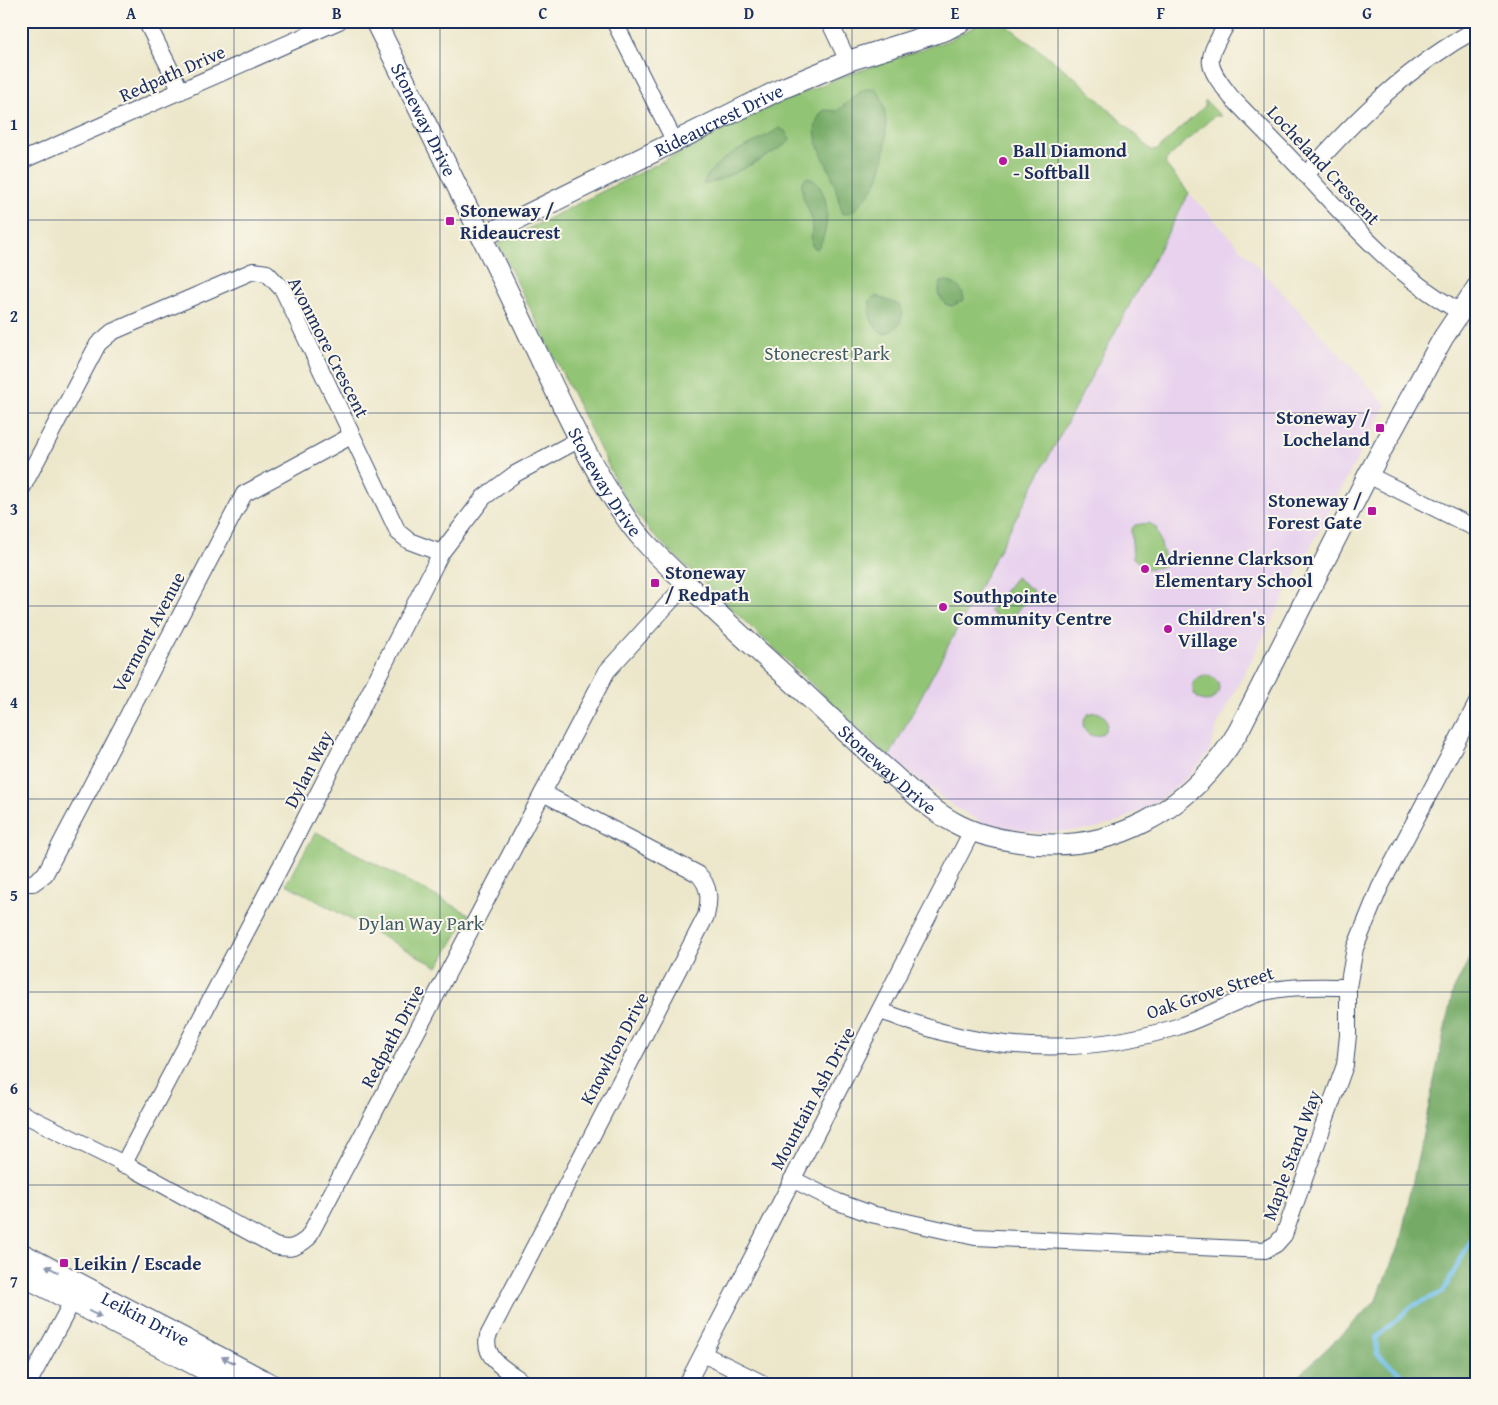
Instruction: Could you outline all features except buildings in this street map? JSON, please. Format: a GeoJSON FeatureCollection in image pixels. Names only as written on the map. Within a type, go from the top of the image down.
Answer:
{"type":"FeatureCollection","features":[{"type":"Feature","properties":{"kind":"street"},"geometry":{"type":"LineString","coordinates":[[146,21],[180,91]]}},
{"type":"Feature","properties":{"kind":"street","name":"Redpath Drive"},"geometry":{"type":"LineString","coordinates":[[21,161],[339,21]]}},
{"type":"Feature","properties":{"kind":"street","name":"Stoneway Drive"},"geometry":{"type":"LineString","coordinates":[[375,21],[580,439],[628,522],[686,583],[910,791],[952,822],[972,831],[1002,840],[1036,844],[1088,842],[1114,835],[1141,825],[1185,797],[1219,762],[1238,732],[1368,475],[1459,311],[1477,287]]}},
{"type":"Feature","properties":{"kind":"street"},"geometry":{"type":"LineString","coordinates":[[614,21],[674,140]]}},
{"type":"Feature","properties":{"kind":"street"},"geometry":{"type":"LineString","coordinates":[[829,21],[848,62]]}},
{"type":"Feature","properties":{"kind":"street","name":"Rideaucrest Drive"},"geometry":{"type":"LineString","coordinates":[[482,237],[674,140],[782,89],[848,62],[936,34],[963,21]]}},
{"type":"Feature","properties":{"kind":"street","name":"Locheland Crescent"},"geometry":{"type":"LineString","coordinates":[[1228,21],[1210,54],[1212,70],[1231,97],[1362,236],[1396,267],[1439,300],[1459,311]]}},
{"type":"Feature","properties":{"kind":"street"},"geometry":{"type":"LineString","coordinates":[[1306,175],[1359,117],[1384,95],[1440,52],[1477,29]]}},
{"type":"Feature","properties":{"kind":"street","name":"Avonmore Crescent"},"geometry":{"type":"LineString","coordinates":[[26,469],[98,344],[112,332],[253,271],[267,273],[282,290],[398,532],[409,541],[441,553]]}},
{"type":"Feature","properties":{"kind":"street","name":"Vermont Avenue"},"geometry":{"type":"LineString","coordinates":[[21,883],[33,883],[45,874],[244,494],[351,436]]}},
{"type":"Feature","properties":{"kind":"street","name":"Dylan Way"},"geometry":{"type":"LineString","coordinates":[[123,1165],[282,864],[441,553],[484,497],[515,474],[580,439]]}},
{"type":"Feature","properties":{"kind":"street"},"geometry":{"type":"LineString","coordinates":[[21,490],[26,469]]}},
{"type":"Feature","properties":{"kind":"street"},"geometry":{"type":"LineString","coordinates":[[1368,475],[1477,529]]}},
{"type":"Feature","properties":{"kind":"street","name":"Redpath Drive"},"geometry":{"type":"LineString","coordinates":[[21,1114],[123,1165],[275,1246],[286,1249],[298,1247],[312,1229],[607,671],[686,583]]}},
{"type":"Feature","properties":{"kind":"street","name":"Maple Stand Way"},"geometry":{"type":"LineString","coordinates":[[792,1179],[838,1202],[870,1214],[974,1237],[1265,1250],[1276,1244],[1284,1235],[1345,1065],[1348,1035],[1348,987],[1355,948],[1380,887],[1477,703]]}},
{"type":"Feature","properties":{"kind":"street","name":"Knowlton Drive"},"geometry":{"type":"LineString","coordinates":[[526,1384],[492,1358],[486,1343],[488,1336],[706,916],[709,896],[705,881],[698,874],[543,793]]}},
{"type":"Feature","properties":{"kind":"street","name":"Mountain Ash Drive"},"geometry":{"type":"LineString","coordinates":[[687,1384],[881,1011],[972,831]]}},
{"type":"Feature","properties":{"kind":"street","name":"Oak Grove Street"},"geometry":{"type":"LineString","coordinates":[[881,1011],[941,1032],[981,1041],[1054,1048],[1099,1045],[1178,1027],[1259,993],[1287,988],[1348,987]]}},
{"type":"Feature","properties":{"kind":"street","name":"Leikin Drive"},"geometry":{"type":"LineString","coordinates":[[21,1253],[77,1293],[232,1384]]}},
{"type":"Feature","properties":{"kind":"street","name":"Leikin Drive"},"geometry":{"type":"LineString","coordinates":[[21,1275],[77,1293],[271,1384]]}},
{"type":"Feature","properties":{"kind":"street"},"geometry":{"type":"LineString","coordinates":[[28,1384],[77,1293]]}},
{"type":"Feature","properties":{"kind":"street"},"geometry":{"type":"LineString","coordinates":[[703,1354],[764,1384]]}},
{"type":"Feature","properties":{"kind":"shaded area","name":"Adrienne Clarkson Elementary School"},"geometry":{"type":"Polygon","coordinates":[[[1189,193],[1386,404],[1218,723],[1209,752],[1192,773],[1170,792],[1146,808],[1119,821],[1093,829],[1038,833],[981,822],[953,806],[889,757],[1189,193]]]}},
{"type":"Feature","properties":{"kind":"green space","name":"Stonecrest Park"},"geometry":{"type":"Polygon","coordinates":[[[985,21],[1001,21],[1077,79],[1151,150],[1157,150],[1205,106],[1205,100],[1221,116],[1214,116],[1166,160],[1166,165],[1189,193],[889,757],[652,534],[626,500],[498,244],[774,105],[836,79],[949,40],[985,21]]]}},
{"type":"Feature","properties":{"kind":"green space"},"geometry":{"type":"Polygon","coordinates":[[[875,88],[881,97],[886,122],[885,151],[879,177],[870,193],[862,202],[854,210],[843,214],[834,182],[818,143],[816,126],[818,118],[824,110],[837,111],[863,90],[875,88]]]}},
{"type":"Feature","properties":{"kind":"green space"},"geometry":{"type":"Polygon","coordinates":[[[779,128],[785,131],[790,140],[786,144],[764,158],[734,173],[703,184],[709,173],[726,157],[779,128]]]}},
{"type":"Feature","properties":{"kind":"green space"},"geometry":{"type":"Polygon","coordinates":[[[807,177],[815,181],[821,189],[827,210],[825,232],[822,242],[817,249],[812,246],[812,221],[802,194],[802,181],[807,177]]]}},
{"type":"Feature","properties":{"kind":"green space"},"geometry":{"type":"Polygon","coordinates":[[[946,281],[958,287],[962,292],[964,300],[952,306],[945,304],[938,293],[941,282],[946,281]]]}},
{"type":"Feature","properties":{"kind":"green space"},"geometry":{"type":"Polygon","coordinates":[[[876,296],[899,305],[903,312],[898,326],[885,334],[873,324],[870,316],[870,300],[876,296]]]}},
{"type":"Feature","properties":{"kind":"green space"},"geometry":{"type":"Polygon","coordinates":[[[1149,523],[1156,527],[1166,564],[1163,567],[1147,569],[1133,558],[1131,530],[1135,525],[1149,523]]]}},
{"type":"Feature","properties":{"kind":"green space"},"geometry":{"type":"Polygon","coordinates":[[[1016,577],[1034,591],[1007,625],[989,611],[1016,577]]]}},
{"type":"Feature","properties":{"kind":"green space"},"geometry":{"type":"Polygon","coordinates":[[[1206,675],[1215,679],[1219,688],[1215,697],[1206,701],[1197,697],[1193,688],[1197,679],[1206,675]]]}},
{"type":"Feature","properties":{"kind":"green space"},"geometry":{"type":"Polygon","coordinates":[[[1095,712],[1104,715],[1107,724],[1104,733],[1095,736],[1086,733],[1083,724],[1086,715],[1095,712]]]}},
{"type":"Feature","properties":{"kind":"green space","name":"Dylan Way Park"},"geometry":{"type":"Polygon","coordinates":[[[316,832],[469,914],[438,967],[286,884],[316,832]]]}},
{"type":"Feature","properties":{"kind":"green space"},"geometry":{"type":"Polygon","coordinates":[[[1477,943],[1477,1384],[1290,1384],[1375,1302],[1400,1242],[1453,991],[1477,943]]]}},
{"type":"Feature","properties":{"kind":"waterway"},"geometry":{"type":"LineString","coordinates":[[1383,1384],[1400,1373],[1377,1354],[1376,1338],[1412,1306],[1443,1292],[1477,1229]]}},
{"type":"Feature","properties":{"kind":"place","name":"Ball Diamond - Softball"},"geometry":{"type":"Point","coordinates":[1003,161]}},
{"type":"Feature","properties":{"kind":"place","name":"Stoneway / Rideaucrest"},"geometry":{"type":"Point","coordinates":[450,221]}},
{"type":"Feature","properties":{"kind":"place","name":"Stoneway / Locheland"},"geometry":{"type":"Point","coordinates":[1380,428]}},
{"type":"Feature","properties":{"kind":"place","name":"Stoneway / Forest Gate"},"geometry":{"type":"Point","coordinates":[1372,511]}},
{"type":"Feature","properties":{"kind":"place","name":"Adrienne Clarkson Elementary School"},"geometry":{"type":"Point","coordinates":[1145,569]}},
{"type":"Feature","properties":{"kind":"place","name":"Stoneway / Redpath"},"geometry":{"type":"Point","coordinates":[655,583]}},
{"type":"Feature","properties":{"kind":"place","name":"Southpointe Community Centre"},"geometry":{"type":"Point","coordinates":[943,607]}},
{"type":"Feature","properties":{"kind":"place","name":"Children's Village"},"geometry":{"type":"Point","coordinates":[1168,629]}},
{"type":"Feature","properties":{"kind":"place","name":"Leikin / Escade"},"geometry":{"type":"Point","coordinates":[64,1263]}}]}
